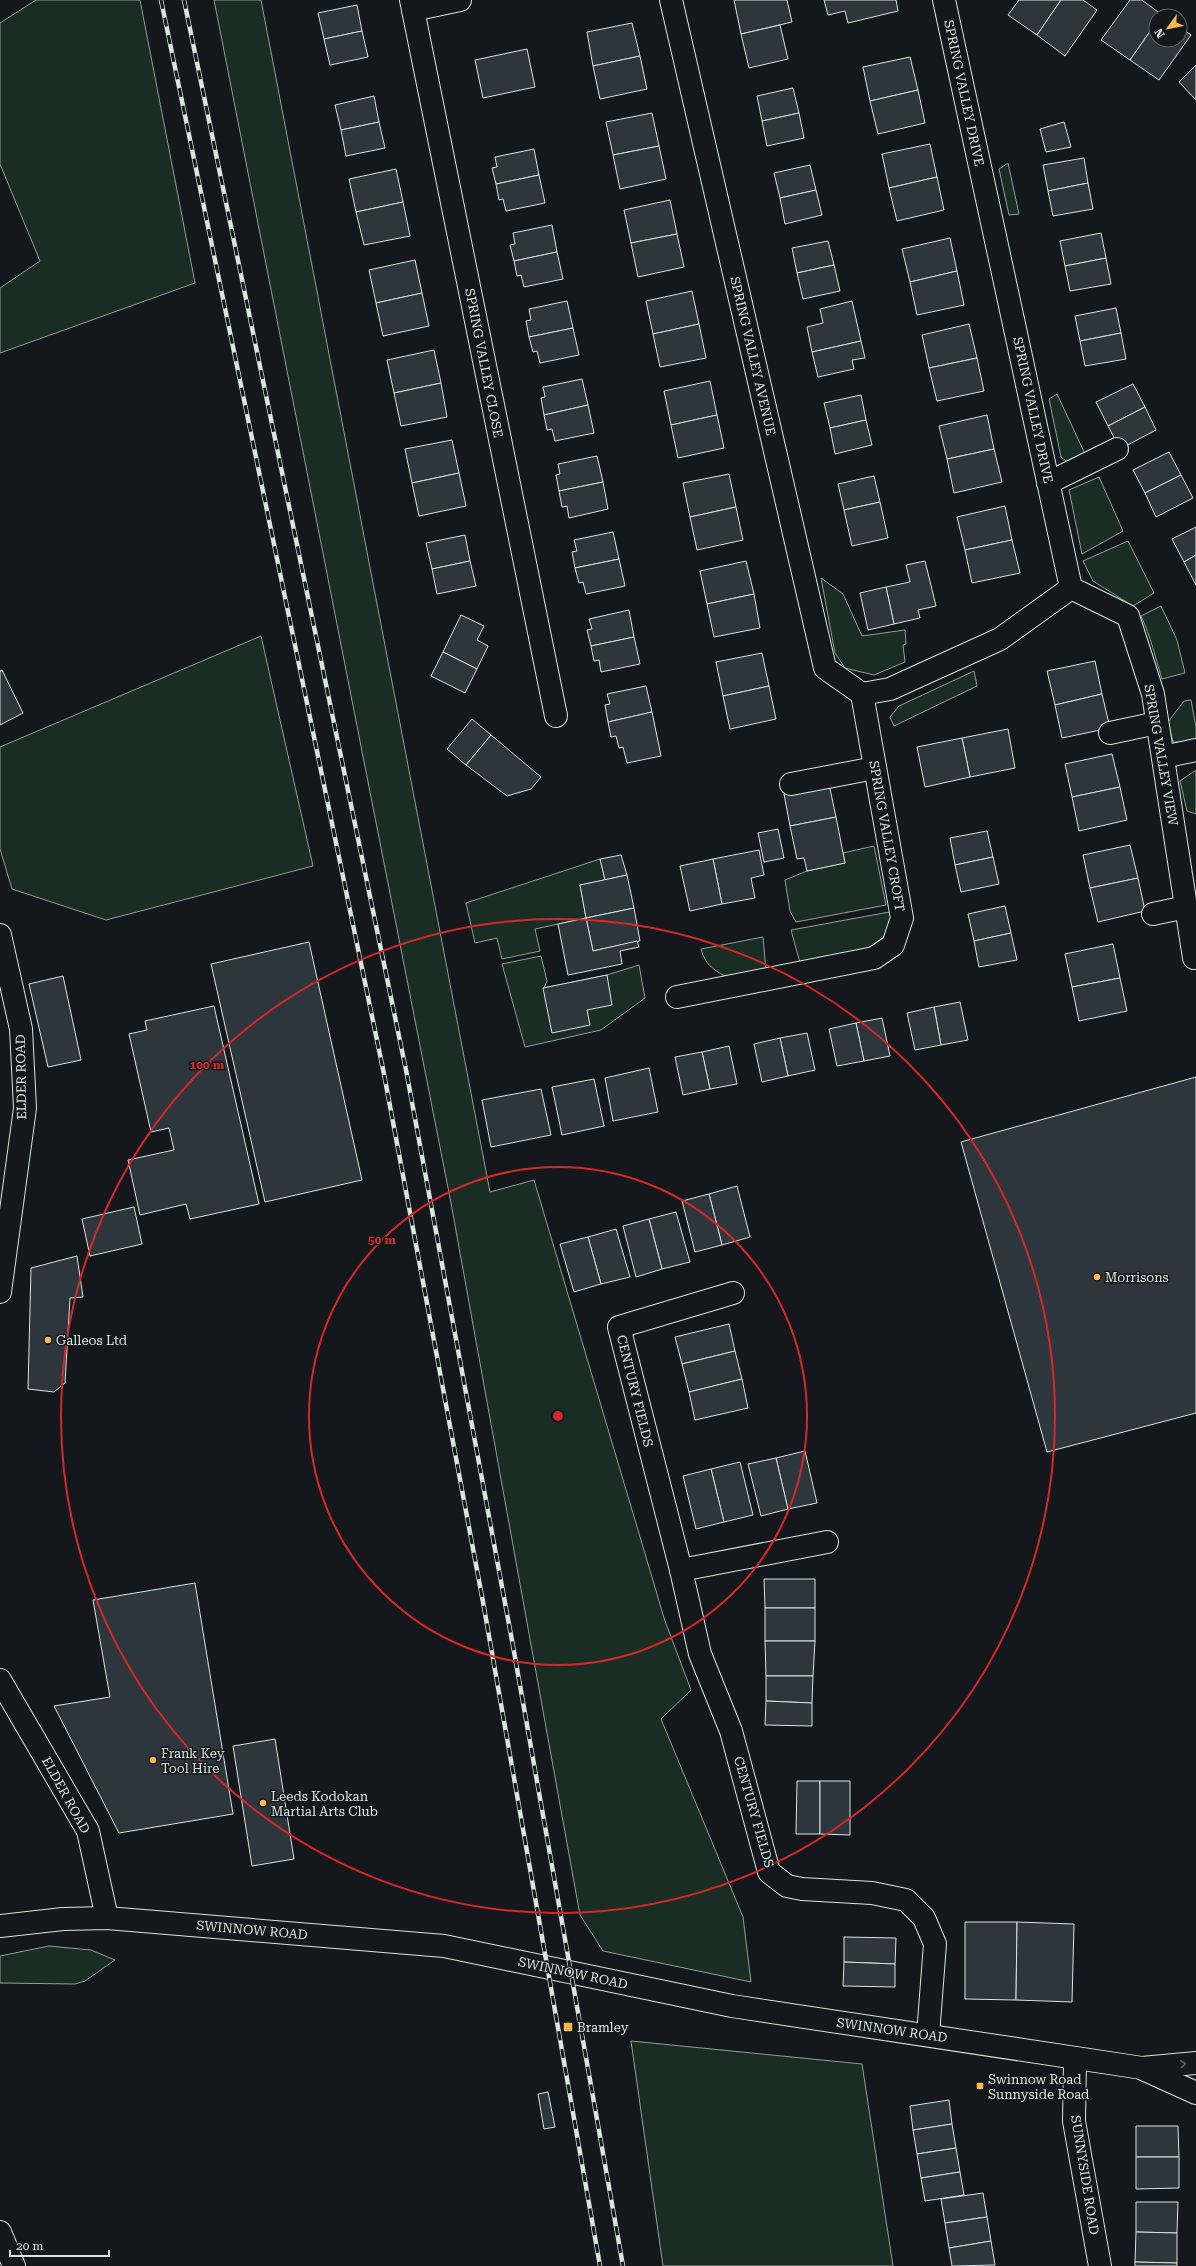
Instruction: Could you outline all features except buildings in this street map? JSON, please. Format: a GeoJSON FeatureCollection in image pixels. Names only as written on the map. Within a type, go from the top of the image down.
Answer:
{"type":"FeatureCollection","features":[{"type":"Feature","properties":{"kind":"street"},"geometry":{"type":"LineString","coordinates":[[412,5],[460,0]]}},
{"type":"Feature","properties":{"kind":"street","name":"SPRING VALLEY AVENUE"},"geometry":{"type":"LineString","coordinates":[[671,0],[825,668],[862,694]]}},
{"type":"Feature","properties":{"kind":"street","name":"SPRING VALLEY DRIVE"},"geometry":{"type":"LineString","coordinates":[[944,0],[1071,588]]}},
{"type":"Feature","properties":{"kind":"street","name":"SPRING VALLEY CLOSE"},"geometry":{"type":"LineString","coordinates":[[412,5],[556,716]]}},
{"type":"Feature","properties":{"kind":"street"},"geometry":{"type":"LineString","coordinates":[[1048,483],[1117,449]]}},
{"type":"Feature","properties":{"kind":"street"},"geometry":{"type":"LineString","coordinates":[[862,694],[890,689],[1000,639],[1071,588]]}},
{"type":"Feature","properties":{"kind":"street","name":"SPRING VALLEY VIEW"},"geometry":{"type":"LineString","coordinates":[[1071,588],[1128,616],[1153,694],[1189,899],[1194,958]]}},
{"type":"Feature","properties":{"kind":"street","name":"SPRING VALLEY CROFT"},"geometry":{"type":"LineString","coordinates":[[677,997],[874,958],[893,945],[902,918],[862,694]]}},
{"type":"Feature","properties":{"kind":"street"},"geometry":{"type":"LineString","coordinates":[[1110,733],[1157,723]]}},
{"type":"Feature","properties":{"kind":"street"},"geometry":{"type":"LineString","coordinates":[[1163,757],[1196,750]]}},
{"type":"Feature","properties":{"kind":"street"},"geometry":{"type":"LineString","coordinates":[[791,784],[875,768]]}},
{"type":"Feature","properties":{"kind":"street"},"geometry":{"type":"LineString","coordinates":[[1153,914],[1189,899]]}},
{"type":"Feature","properties":{"kind":"street","name":"ELDER ROAD"},"geometry":{"type":"LineString","coordinates":[[0,936],[21,1029],[25,1108],[0,1292]]}},
{"type":"Feature","properties":{"kind":"street","name":"CENTURY FIELDS"},"geometry":{"type":"LineString","coordinates":[[733,1293],[619,1327],[681,1570],[700,1654],[731,1731],[769,1872],[787,1886],[802,1889],[872,1893],[906,1900],[924,1918],[935,1944],[928,2035]]}},
{"type":"Feature","properties":{"kind":"street"},"geometry":{"type":"LineString","coordinates":[[681,1570],[827,1542]]}},
{"type":"Feature","properties":{"kind":"street","name":"ELDER ROAD"},"geometry":{"type":"LineString","coordinates":[[0,1680],[88,1832],[107,1918]]}},
{"type":"Feature","properties":{"kind":"street","name":"SWINNOW ROAD"},"geometry":{"type":"LineString","coordinates":[[0,1926],[63,1919],[107,1918],[444,1946],[732,2006],[1142,2068],[1196,2063]]}},
{"type":"Feature","properties":{"kind":"street","name":"SUNNYSIDE ROAD"},"geometry":{"type":"LineString","coordinates":[[1075,2059],[1074,2120],[1100,2266]]}},
{"type":"Feature","properties":{"kind":"street","name":"SWINNOW ROAD"},"geometry":{"type":"LineString","coordinates":[[1142,2068],[1196,2093]]}},
{"type":"Feature","properties":{"kind":"street"},"geometry":{"type":"LineString","coordinates":[[0,2232],[14,2266]]}},
{"type":"Feature","properties":{"kind":"green space"},"geometry":{"type":"Polygon","coordinates":[[[36,0],[140,0],[195,283],[0,353],[0,288],[40,261],[0,164],[0,23],[36,0]]]}},
{"type":"Feature","properties":{"kind":"green space"},"geometry":{"type":"Polygon","coordinates":[[[214,0],[261,0],[490,1192],[534,1180],[665,1621],[691,1690],[661,1719],[743,1917],[751,1982],[603,1951],[580,1915],[451,1203],[214,0]]]}},
{"type":"Feature","properties":{"kind":"green space"},"geometry":{"type":"Polygon","coordinates":[[[1008,163],[1019,214],[1009,215],[999,169],[1008,163]]]}},
{"type":"Feature","properties":{"kind":"green space"},"geometry":{"type":"Polygon","coordinates":[[[1057,394],[1086,456],[1066,461],[1061,457],[1049,399],[1057,394]]]}},
{"type":"Feature","properties":{"kind":"green space"},"geometry":{"type":"Polygon","coordinates":[[[1099,477],[1123,531],[1082,554],[1069,490],[1099,477]]]}},
{"type":"Feature","properties":{"kind":"green space"},"geometry":{"type":"Polygon","coordinates":[[[1128,541],[1154,593],[1133,606],[1093,581],[1083,561],[1128,541]]]}},
{"type":"Feature","properties":{"kind":"green space"},"geometry":{"type":"Polygon","coordinates":[[[821,578],[843,594],[862,636],[905,630],[906,644],[903,645],[905,662],[874,675],[845,668],[835,653],[821,578]]]}},
{"type":"Feature","properties":{"kind":"green space"},"geometry":{"type":"Polygon","coordinates":[[[1161,606],[1177,640],[1185,673],[1162,679],[1150,639],[1141,616],[1161,606]]]}},
{"type":"Feature","properties":{"kind":"green space"},"geometry":{"type":"Polygon","coordinates":[[[261,636],[313,866],[106,920],[12,889],[0,849],[0,747],[261,636]]]}},
{"type":"Feature","properties":{"kind":"green space"},"geometry":{"type":"Polygon","coordinates":[[[974,671],[977,686],[894,726],[890,717],[899,706],[974,671]]]}},
{"type":"Feature","properties":{"kind":"green space"},"geometry":{"type":"Polygon","coordinates":[[[1191,700],[1196,727],[1196,742],[1173,742],[1168,722],[1184,701],[1191,700]]]}},
{"type":"Feature","properties":{"kind":"green space"},"geometry":{"type":"Polygon","coordinates":[[[1196,770],[1196,814],[1187,811],[1180,781],[1196,770]]]}},
{"type":"Feature","properties":{"kind":"green space"},"geometry":{"type":"Polygon","coordinates":[[[874,846],[886,905],[796,922],[790,911],[785,880],[807,871],[845,863],[843,853],[874,846]]]}},
{"type":"Feature","properties":{"kind":"green space"},"geometry":{"type":"Polygon","coordinates":[[[600,859],[605,880],[580,885],[586,918],[535,929],[540,951],[502,959],[497,938],[475,943],[466,903],[600,859]]]}},
{"type":"Feature","properties":{"kind":"green space"},"geometry":{"type":"Polygon","coordinates":[[[895,911],[884,937],[868,949],[800,963],[791,930],[895,911]]]}},
{"type":"Feature","properties":{"kind":"green space"},"geometry":{"type":"Polygon","coordinates":[[[763,937],[766,970],[725,976],[710,966],[701,949],[763,937]]]}},
{"type":"Feature","properties":{"kind":"green space"},"geometry":{"type":"Polygon","coordinates":[[[541,956],[547,981],[544,988],[607,975],[639,965],[645,998],[601,1030],[525,1047],[502,964],[541,956]]]}},
{"type":"Feature","properties":{"kind":"green space"},"geometry":{"type":"Polygon","coordinates":[[[49,1946],[91,1950],[115,1960],[85,1981],[75,1984],[0,1983],[0,1956],[49,1946]]]}},
{"type":"Feature","properties":{"kind":"green space"},"geometry":{"type":"Polygon","coordinates":[[[631,2041],[862,2064],[893,2266],[663,2266],[631,2041]]]}},
{"type":"Feature","properties":{"kind":"railway"},"geometry":{"type":"LineString","coordinates":[[161,0],[384,1074],[483,1602],[600,2266]]}},
{"type":"Feature","properties":{"kind":"railway"},"geometry":{"type":"LineString","coordinates":[[184,0],[406,1070],[513,1646],[623,2266]]}},
{"type":"Feature","properties":{"kind":"place","name":"Morrisons"},"geometry":{"type":"Point","coordinates":[1097,1277]}},
{"type":"Feature","properties":{"kind":"place","name":"Galleos Ltd"},"geometry":{"type":"Point","coordinates":[48,1340]}},
{"type":"Feature","properties":{"kind":"place","name":"Frank Key Tool Hire"},"geometry":{"type":"Point","coordinates":[153,1760]}},
{"type":"Feature","properties":{"kind":"place","name":"Leeds Kodokan Martial Arts Club"},"geometry":{"type":"Point","coordinates":[263,1803]}},
{"type":"Feature","properties":{"kind":"place","name":"Bramley"},"geometry":{"type":"Point","coordinates":[568,2027]}},
{"type":"Feature","properties":{"kind":"place","name":"Swinnow Road Sunnyside Road"},"geometry":{"type":"Point","coordinates":[980,2086]}}]}
